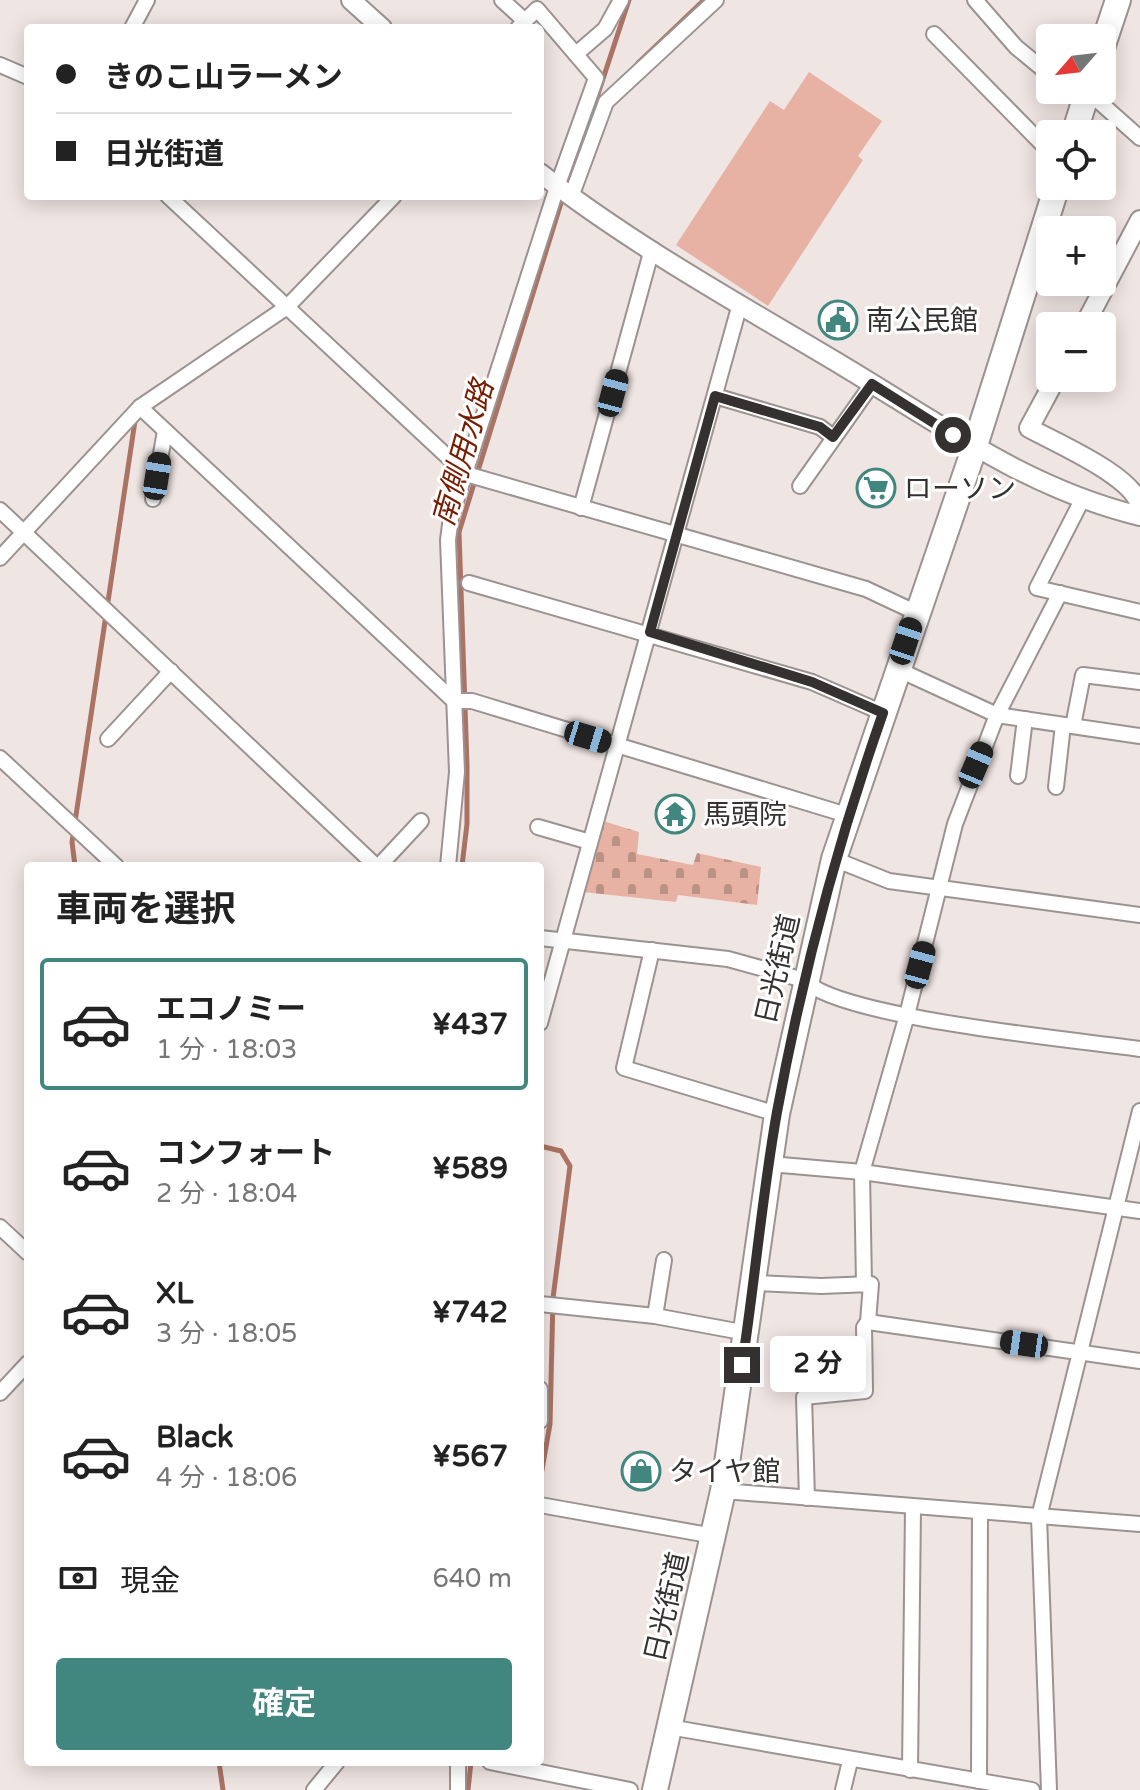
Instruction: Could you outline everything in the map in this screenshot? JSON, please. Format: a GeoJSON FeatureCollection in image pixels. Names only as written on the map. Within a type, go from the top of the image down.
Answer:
{"type":"FeatureCollection","features":[{"type":"Feature","properties":{"kind":"highway"},"geometry":{"type":"LineString","coordinates":[[1110,24],[1118,0]]}},
{"type":"Feature","properties":{"kind":"highway","name":"日光街道"},"geometry":{"type":"LineString","coordinates":[[655,1790],[723,1491],[777,1114],[804,980],[834,859],[915,612],[974,449],[1053,200]]}},
{"type":"Feature","properties":{"kind":"street"},"geometry":{"type":"LineString","coordinates":[[134,24],[147,0]]}},
{"type":"Feature","properties":{"kind":"street"},"geometry":{"type":"LineString","coordinates":[[351,0],[378,24]]}},
{"type":"Feature","properties":{"kind":"street"},"geometry":{"type":"LineString","coordinates":[[448,862],[462,701],[448,540],[451,517],[474,476],[564,192],[596,78],[537,9],[522,24],[502,0]]}},
{"type":"Feature","properties":{"kind":"street"},"geometry":{"type":"LineString","coordinates":[[576,54],[605,29],[621,0]]}},
{"type":"Feature","properties":{"kind":"street"},"geometry":{"type":"LineString","coordinates":[[564,192],[606,102],[716,0]]}},
{"type":"Feature","properties":{"kind":"street"},"geometry":{"type":"LineString","coordinates":[[975,0],[1016,47],[1036,63]]}},
{"type":"Feature","properties":{"kind":"street"},"geometry":{"type":"LineString","coordinates":[[934,34],[1036,138]]}},
{"type":"Feature","properties":{"kind":"street"},"geometry":{"type":"LineString","coordinates":[[0,65],[24,75]]}},
{"type":"Feature","properties":{"kind":"street"},"geometry":{"type":"LineString","coordinates":[[1102,104],[1140,138]]}},
{"type":"Feature","properties":{"kind":"street"},"geometry":{"type":"LineString","coordinates":[[544,176],[652,249],[974,449],[1082,500],[1140,516]]}},
{"type":"Feature","properties":{"kind":"street"},"geometry":{"type":"LineString","coordinates":[[172,200],[474,476],[866,589],[915,612]]}},
{"type":"Feature","properties":{"kind":"street"},"geometry":{"type":"LineString","coordinates":[[0,558],[140,407],[287,307],[390,200]]}},
{"type":"Feature","properties":{"kind":"street"},"geometry":{"type":"LineString","coordinates":[[1091,312],[1140,220]]}},
{"type":"Feature","properties":{"kind":"street"},"geometry":{"type":"LineString","coordinates":[[581,508],[652,249]]}},
{"type":"Feature","properties":{"kind":"street"},"geometry":{"type":"LineString","coordinates":[[544,1009],[740,304]]}},
{"type":"Feature","properties":{"kind":"street"},"geometry":{"type":"LineString","coordinates":[[800,486],[872,384]]}},
{"type":"Feature","properties":{"kind":"street"},"geometry":{"type":"LineString","coordinates":[[1048,392],[1029,428],[1117,477],[1139,497],[1140,507]]}},
{"type":"Feature","properties":{"kind":"street"},"geometry":{"type":"LineString","coordinates":[[715,396],[820,427],[833,437]]}},
{"type":"Feature","properties":{"kind":"street"},"geometry":{"type":"LineString","coordinates":[[140,407],[462,701],[847,815]]}},
{"type":"Feature","properties":{"kind":"street"},"geometry":{"type":"LineString","coordinates":[[153,499],[165,431]]}},
{"type":"Feature","properties":{"kind":"street"},"geometry":{"type":"LineString","coordinates":[[1082,500],[1037,588],[1140,612]]}},
{"type":"Feature","properties":{"kind":"street"},"geometry":{"type":"LineString","coordinates":[[0,510],[373,862]]}},
{"type":"Feature","properties":{"kind":"street"},"geometry":{"type":"LineString","coordinates":[[469,583],[650,632],[812,682],[883,713]]}},
{"type":"Feature","properties":{"kind":"street"},"geometry":{"type":"LineString","coordinates":[[864,1284],[862,1172],[966,790],[997,715],[1060,593]]}},
{"type":"Feature","properties":{"kind":"street"},"geometry":{"type":"LineString","coordinates":[[897,669],[997,715],[1140,736]]}},
{"type":"Feature","properties":{"kind":"street"},"geometry":{"type":"LineString","coordinates":[[108,739],[171,671]]}},
{"type":"Feature","properties":{"kind":"street"},"geometry":{"type":"LineString","coordinates":[[1056,787],[1068,725],[1083,675],[1140,682]]}},
{"type":"Feature","properties":{"kind":"street"},"geometry":{"type":"LineString","coordinates":[[1018,776],[1025,719]]}},
{"type":"Feature","properties":{"kind":"street"},"geometry":{"type":"LineString","coordinates":[[0,758],[112,862]]}},
{"type":"Feature","properties":{"kind":"street"},"geometry":{"type":"LineString","coordinates":[[381,862],[421,821]]}},
{"type":"Feature","properties":{"kind":"street"},"geometry":{"type":"LineString","coordinates":[[538,827],[590,842]]}},
{"type":"Feature","properties":{"kind":"street"},"geometry":{"type":"LineString","coordinates":[[834,859],[889,881],[1140,915]]}},
{"type":"Feature","properties":{"kind":"street"},"geometry":{"type":"LineString","coordinates":[[544,938],[728,959],[804,980],[813,989],[879,1012],[1140,1049]]}},
{"type":"Feature","properties":{"kind":"street"},"geometry":{"type":"LineString","coordinates":[[652,950],[624,1068],[777,1114]]}},
{"type":"Feature","properties":{"kind":"street"},"geometry":{"type":"LineString","coordinates":[[1049,1790],[1039,1517],[1140,1111]]}},
{"type":"Feature","properties":{"kind":"street"},"geometry":{"type":"LineString","coordinates":[[770,1164],[862,1172],[1140,1211]]}},
{"type":"Feature","properties":{"kind":"street"},"geometry":{"type":"LineString","coordinates":[[0,1227],[24,1249]]}},
{"type":"Feature","properties":{"kind":"street"},"geometry":{"type":"LineString","coordinates":[[655,1316],[664,1260]]}},
{"type":"Feature","properties":{"kind":"street"},"geometry":{"type":"LineString","coordinates":[[754,1283],[821,1286],[871,1284],[868,1322],[864,1327],[865,1391],[804,1397],[807,1498]]}},
{"type":"Feature","properties":{"kind":"street"},"geometry":{"type":"LineString","coordinates":[[549,1305],[655,1316],[747,1333]]}},
{"type":"Feature","properties":{"kind":"street"},"geometry":{"type":"LineString","coordinates":[[868,1322],[1140,1361]]}},
{"type":"Feature","properties":{"kind":"street"},"geometry":{"type":"LineString","coordinates":[[0,1393],[24,1367]]}},
{"type":"Feature","properties":{"kind":"street"},"geometry":{"type":"LineString","coordinates":[[723,1491],[1140,1524]]}},
{"type":"Feature","properties":{"kind":"street"},"geometry":{"type":"LineString","coordinates":[[544,1506],[714,1536]]}},
{"type":"Feature","properties":{"kind":"street"},"geometry":{"type":"LineString","coordinates":[[910,1770],[913,1508]]}},
{"type":"Feature","properties":{"kind":"street"},"geometry":{"type":"LineString","coordinates":[[979,1781],[980,1512]]}},
{"type":"Feature","properties":{"kind":"street"},"geometry":{"type":"LineString","coordinates":[[669,1727],[850,1761],[1032,1790]]}},
{"type":"Feature","properties":{"kind":"street"},"geometry":{"type":"LineString","coordinates":[[843,1790],[850,1761]]}},
{"type":"Feature","properties":{"kind":"street"},"geometry":{"type":"LineString","coordinates":[[314,1790],[334,1766]]}},
{"type":"Feature","properties":{"kind":"street"},"geometry":{"type":"LineString","coordinates":[[458,1766],[458,1790]]}},
{"type":"Feature","properties":{"kind":"street"},"geometry":{"type":"LineString","coordinates":[[510,1766],[630,1790]]}},
{"type":"Feature","properties":{"kind":"green space"},"geometry":{"type":"Polygon","coordinates":[[[809,72],[882,121],[858,156],[863,160],[768,306],[676,245],[770,101],[784,110],[809,72]]]}},
{"type":"Feature","properties":{"kind":"green space"},"geometry":{"type":"Polygon","coordinates":[[[603,821],[639,832],[637,854],[693,865],[697,853],[761,867],[757,905],[678,895],[676,902],[583,892],[603,821]]]}},
{"type":"Feature","properties":{"kind":"waterway"},"geometry":{"type":"LineString","coordinates":[[570,179],[629,0]]}},
{"type":"Feature","properties":{"kind":"waterway","name":"南側用水路"},"geometry":{"type":"LineString","coordinates":[[638,63],[704,0]]}},
{"type":"Feature","properties":{"kind":"waterway","name":"南側用水路"},"geometry":{"type":"LineString","coordinates":[[462,862],[467,824],[467,765],[459,532],[561,203]]}},
{"type":"Feature","properties":{"kind":"waterway"},"geometry":{"type":"LineString","coordinates":[[74,862],[72,842],[135,421]]}},
{"type":"Feature","properties":{"kind":"waterway","name":"南側用水路"},"geometry":{"type":"LineString","coordinates":[[544,1147],[561,1151],[570,1166],[553,1298],[550,1424],[544,1458]]}},
{"type":"Feature","properties":{"kind":"waterway"},"geometry":{"type":"LineString","coordinates":[[220,1766],[223,1790]]}},
{"type":"Feature","properties":{"kind":"waterway","name":"南側用水路"},"geometry":{"type":"LineString","coordinates":[[468,1790],[471,1766]]}},
{"type":"Feature","properties":{"kind":"place","name":"南公民館"},"geometry":{"type":"Point","coordinates":[838,320]}},
{"type":"Feature","properties":{"kind":"place","name":"ローソン"},"geometry":{"type":"Point","coordinates":[876,488]}},
{"type":"Feature","properties":{"kind":"place","name":"馬頭院"},"geometry":{"type":"Point","coordinates":[675,814]}},
{"type":"Feature","properties":{"kind":"place","name":"タイヤ館"},"geometry":{"type":"Point","coordinates":[641,1471]}},
{"type":"Feature","properties":{"kind":"route"},"geometry":{"type":"LineString","coordinates":[[742,1365],[777,1114],[802,991],[834,859],[883,713],[812,682],[650,632],[715,396],[820,427],[833,437],[872,384],[953,435]]}}]}
